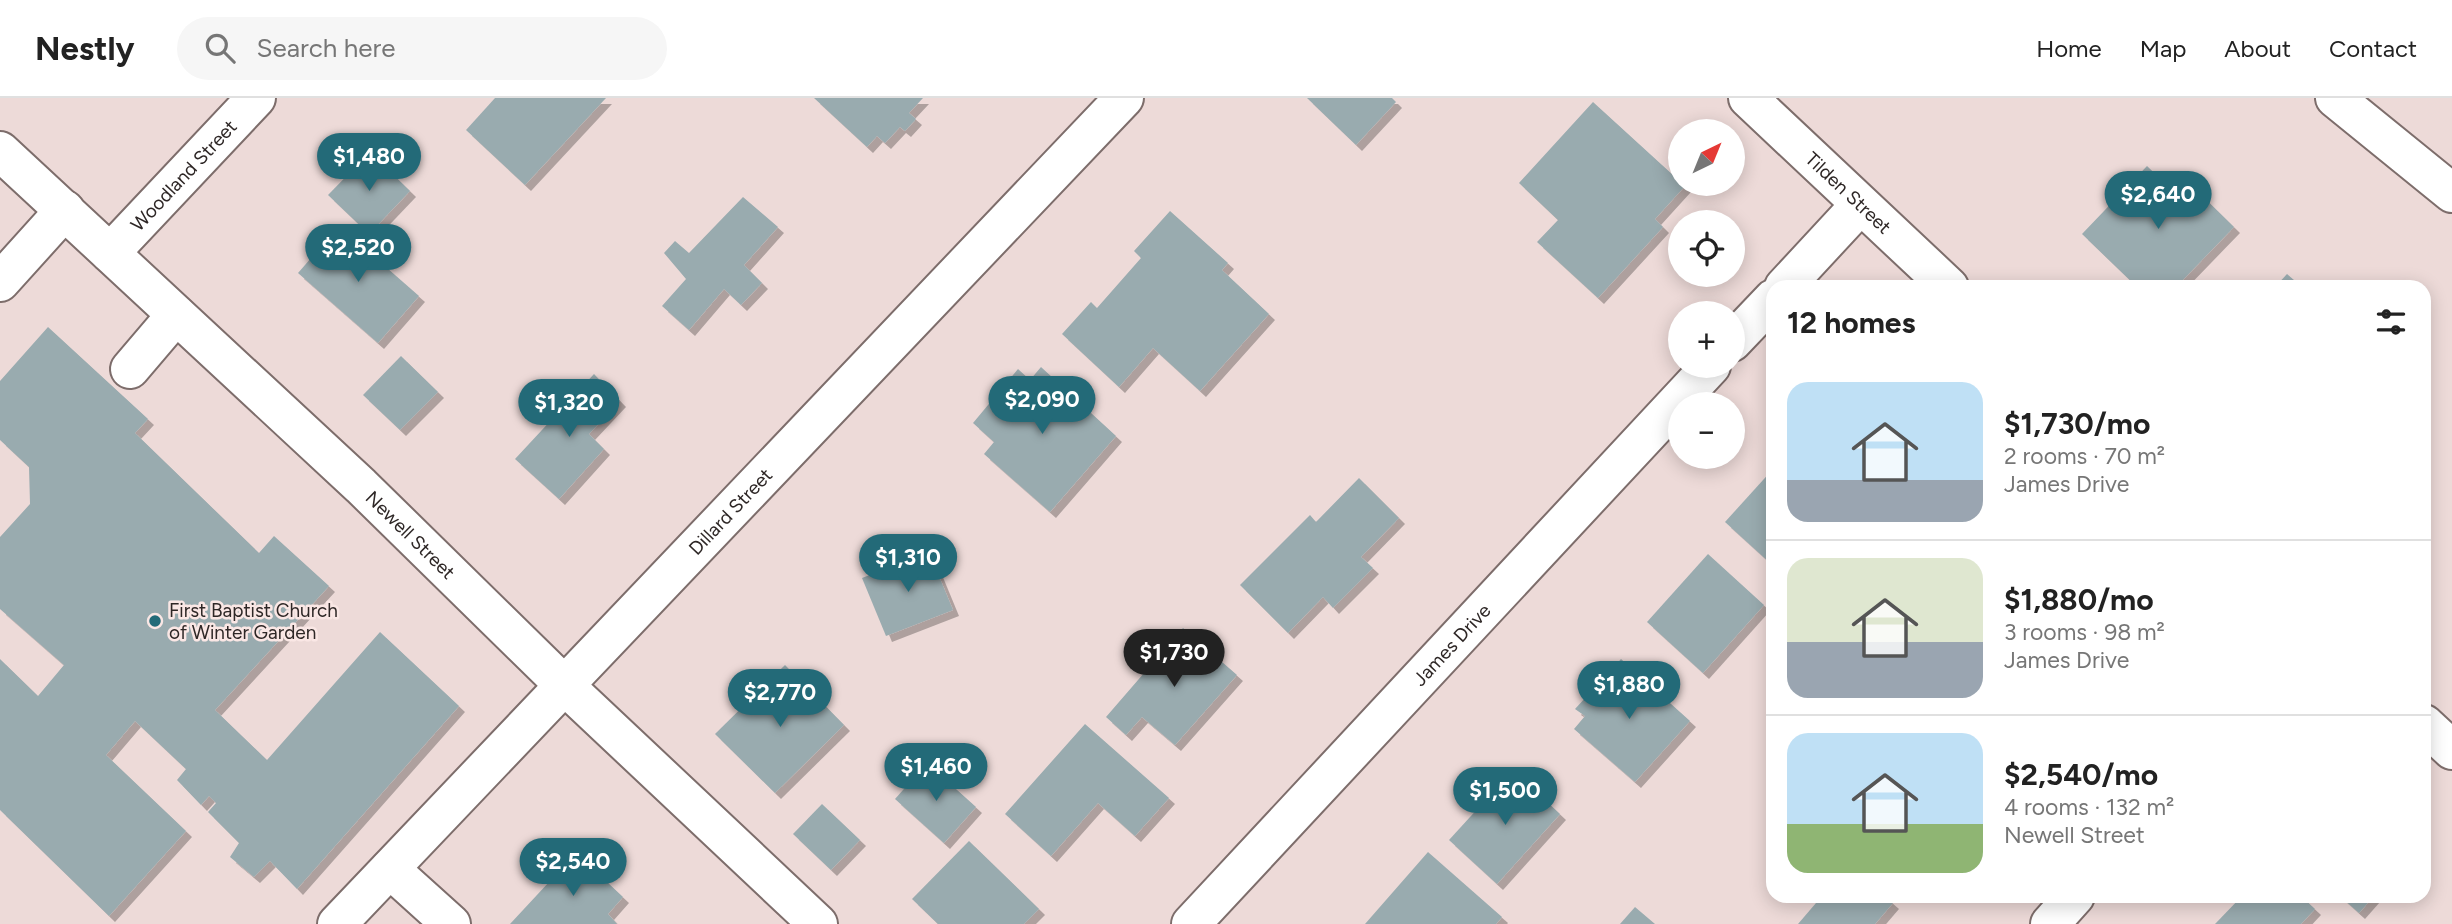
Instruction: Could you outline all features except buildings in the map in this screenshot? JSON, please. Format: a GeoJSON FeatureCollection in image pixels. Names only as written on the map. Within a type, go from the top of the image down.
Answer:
{"type":"FeatureCollection","features":[{"type":"Feature","properties":{"kind":"street","name":"Woodland Street"},"geometry":{"type":"LineString","coordinates":[[110,253],[257,98]]}},
{"type":"Feature","properties":{"kind":"street","name":"Dillard Street"},"geometry":{"type":"LineString","coordinates":[[337,924],[1124,98]]}},
{"type":"Feature","properties":{"kind":"street","name":"Tilden Street"},"geometry":{"type":"LineString","coordinates":[[1748,98],[1941,280]]}},
{"type":"Feature","properties":{"kind":"street"},"geometry":{"type":"LineString","coordinates":[[2335,98],[2452,193]]}},
{"type":"Feature","properties":{"kind":"street","name":"Newell Street"},"geometry":{"type":"LineString","coordinates":[[0,151],[361,486],[563,684],[818,924]]}},
{"type":"Feature","properties":{"kind":"street"},"geometry":{"type":"LineString","coordinates":[[1790,280],[1860,205]]}},
{"type":"Feature","properties":{"kind":"street"},"geometry":{"type":"LineString","coordinates":[[0,282],[65,210]]}},
{"type":"Feature","properties":{"kind":"street"},"geometry":{"type":"LineString","coordinates":[[1745,328],[1766,306]]}},
{"type":"Feature","properties":{"kind":"street"},"geometry":{"type":"LineString","coordinates":[[130,369],[176,315]]}},
{"type":"Feature","properties":{"kind":"street","name":"James Drive"},"geometry":{"type":"LineString","coordinates":[[1191,924],[1700,378]]}},
{"type":"Feature","properties":{"kind":"street"},"geometry":{"type":"LineString","coordinates":[[2431,730],[2452,750]]}},
{"type":"Feature","properties":{"kind":"street"},"geometry":{"type":"LineString","coordinates":[[390,869],[451,924]]}},
{"type":"Feature","properties":{"kind":"street"},"geometry":{"type":"LineString","coordinates":[[2050,924],[2069,903]]}},
{"type":"Feature","properties":{"kind":"place","name":"First Baptist Church of Winter Garden"},"geometry":{"type":"Point","coordinates":[155,621]}}]}
